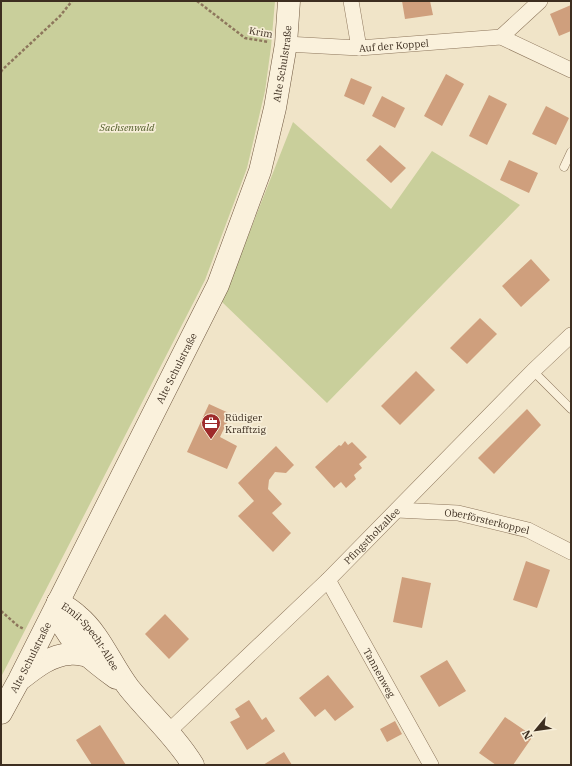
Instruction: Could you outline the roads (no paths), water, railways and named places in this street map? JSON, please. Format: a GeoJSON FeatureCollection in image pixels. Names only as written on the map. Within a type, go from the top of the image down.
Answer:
{"type":"FeatureCollection","features":[{"type":"Feature","properties":{"kind":"main road","name":"Alte Schulstraße"},"geometry":{"type":"LineString","coordinates":[[1,713],[218,284],[260,171],[275,108],[286,44],[289,1]]}},
{"type":"Feature","properties":{"kind":"main road","name":"Emil-Specht-Allee"},"geometry":{"type":"LineString","coordinates":[[58,602],[61,621],[72,639],[100,666],[128,687]]}},
{"type":"Feature","properties":{"kind":"main road","name":"Emil-Specht-Allee"},"geometry":{"type":"LineString","coordinates":[[58,602],[69,608],[87,625],[128,687],[168,732],[193,765]]}},
{"type":"Feature","properties":{"kind":"main road","name":"Emil-Specht-Allee"},"geometry":{"type":"LineString","coordinates":[[19,680],[40,664],[54,658],[71,654],[89,656]]}},
{"type":"Feature","properties":{"kind":"street"},"geometry":{"type":"LineString","coordinates":[[351,1],[359,48]]}},
{"type":"Feature","properties":{"kind":"street"},"geometry":{"type":"LineString","coordinates":[[501,37],[540,1]]}},
{"type":"Feature","properties":{"kind":"street","name":"Auf der Koppel"},"geometry":{"type":"LineString","coordinates":[[286,44],[359,48],[501,37],[571,70]]}},
{"type":"Feature","properties":{"kind":"street","name":"Pfingstholzallee"},"geometry":{"type":"LineString","coordinates":[[168,732],[328,580],[533,371],[571,335]]}},
{"type":"Feature","properties":{"kind":"street","name":"Oberförsterkoppel"},"geometry":{"type":"LineString","coordinates":[[397,510],[458,512],[528,530],[571,552]]}},
{"type":"Feature","properties":{"kind":"street","name":"Tannenweg"},"geometry":{"type":"LineString","coordinates":[[328,580],[431,765]]}},
{"type":"Feature","properties":{"kind":"lane"},"geometry":{"type":"LineString","coordinates":[[564,167],[571,152]]}},
{"type":"Feature","properties":{"kind":"lane"},"geometry":{"type":"LineString","coordinates":[[533,371],[571,409]]}},
{"type":"Feature","properties":{"kind":"place","name":"Rüdiger Krafftzig"},"geometry":{"type":"Point","coordinates":[211,440]}},
{"type":"Feature","properties":{"kind":"park label","name":"Sachsenwald"},"geometry":{"type":"Point","coordinates":[127,127]}}]}
